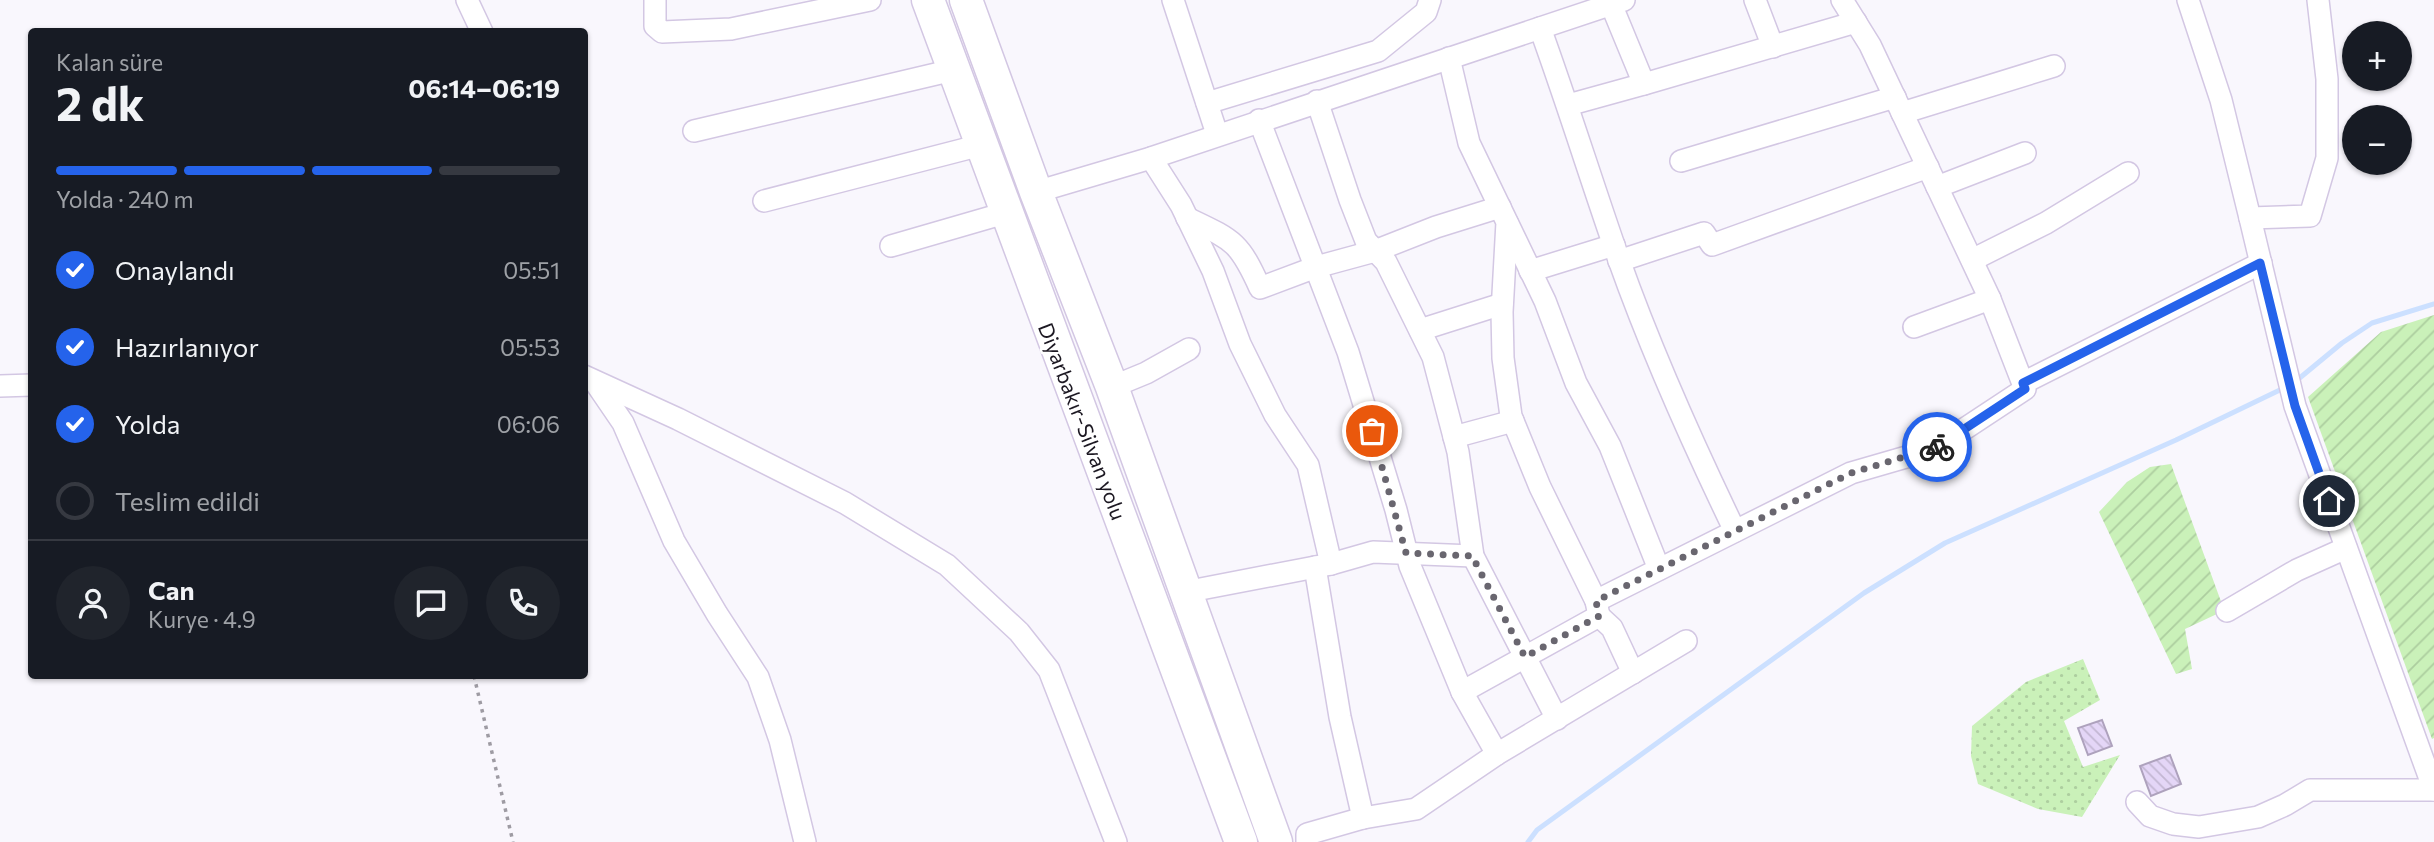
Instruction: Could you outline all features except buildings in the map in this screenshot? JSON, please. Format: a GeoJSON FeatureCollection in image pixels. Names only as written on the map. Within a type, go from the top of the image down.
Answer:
{"type":"FeatureCollection","features":[{"type":"Feature","properties":{"kind":"highway","name":"Diyarbakır-Silvan yolu"},"geometry":{"type":"LineString","coordinates":[[928,0],[1241,842]]}},
{"type":"Feature","properties":{"kind":"highway","name":"Diyarbakır-Silvan yolu"},"geometry":{"type":"LineString","coordinates":[[966,0],[1036,192],[1112,387],[1276,842]]}},
{"type":"Feature","properties":{"kind":"street"},"geometry":{"type":"LineString","coordinates":[[467,0],[480,28]]}},
{"type":"Feature","properties":{"kind":"street"},"geometry":{"type":"LineString","coordinates":[[655,0],[655,26],[662,32],[731,29],[870,0]]}},
{"type":"Feature","properties":{"kind":"street"},"geometry":{"type":"LineString","coordinates":[[1173,0],[1217,134]]}},
{"type":"Feature","properties":{"kind":"street"},"geometry":{"type":"LineString","coordinates":[[1207,103],[1378,51],[1426,12],[1430,0]]}},
{"type":"Feature","properties":{"kind":"street"},"geometry":{"type":"LineString","coordinates":[[1755,0],[1773,47]]}},
{"type":"Feature","properties":{"kind":"street"},"geometry":{"type":"LineString","coordinates":[[1462,692],[1525,657],[1659,569],[1851,473],[1934,449],[2025,389],[1990,299],[1933,177],[1870,45],[1842,0]]}},
{"type":"Feature","properties":{"kind":"street"},"geometry":{"type":"LineString","coordinates":[[2137,802],[2150,816],[2174,824],[2199,827],[2258,817],[2310,790],[2434,790],[2292,396],[2221,100],[2188,0]]}},
{"type":"Feature","properties":{"kind":"street"},"geometry":{"type":"LineString","coordinates":[[2250,218],[2310,216],[2327,158],[2327,79],[2318,0]]}},
{"type":"Feature","properties":{"kind":"street"},"geometry":{"type":"LineString","coordinates":[[1036,192],[1151,158],[1618,2],[1644,84]]}},
{"type":"Feature","properties":{"kind":"street"},"geometry":{"type":"LineString","coordinates":[[1568,105],[1856,23]]}},
{"type":"Feature","properties":{"kind":"street"},"geometry":{"type":"LineString","coordinates":[[1540,28],[1617,253],[1680,418],[1735,531]]}},
{"type":"Feature","properties":{"kind":"street"},"geometry":{"type":"LineString","coordinates":[[1449,58],[1469,143],[1545,301],[1576,383],[1610,446],[1659,569]]}},
{"type":"Feature","properties":{"kind":"street"},"geometry":{"type":"LineString","coordinates":[[1681,161],[2054,66]]}},
{"type":"Feature","properties":{"kind":"street"},"geometry":{"type":"LineString","coordinates":[[694,131],[953,70]]}},
{"type":"Feature","properties":{"kind":"street"},"geometry":{"type":"LineString","coordinates":[[1317,101],[1366,241],[1386,262],[1433,357],[1454,437],[1472,556],[1557,719]]}},
{"type":"Feature","properties":{"kind":"street"},"geometry":{"type":"LineString","coordinates":[[1259,120],[1348,352],[1406,553],[1462,692],[1497,754]]}},
{"type":"Feature","properties":{"kind":"street"},"geometry":{"type":"LineString","coordinates":[[764,201],[981,145]]}},
{"type":"Feature","properties":{"kind":"street"},"geometry":{"type":"LineString","coordinates":[[1530,271],[1704,233],[1712,245],[1933,177],[2025,153]]}},
{"type":"Feature","properties":{"kind":"street"},"geometry":{"type":"LineString","coordinates":[[1151,158],[1187,218],[1213,271],[1240,344],[1275,415],[1308,465],[1323,565],[1340,717],[1363,818]]}},
{"type":"Feature","properties":{"kind":"street"},"geometry":{"type":"LineString","coordinates":[[1972,260],[2046,223],[2128,173]]}},
{"type":"Feature","properties":{"kind":"street"},"geometry":{"type":"LineString","coordinates":[[891,246],[1005,213]]}},
{"type":"Feature","properties":{"kind":"street"},"geometry":{"type":"LineString","coordinates":[[1187,218],[1228,237],[1246,256],[1260,288],[1316,267],[1375,251],[1436,227],[1503,215]]}},
{"type":"Feature","properties":{"kind":"street"},"geometry":{"type":"LineString","coordinates":[[1503,215],[1503,358],[1513,421],[1540,487],[1597,609],[1612,628],[1633,673]]}},
{"type":"Feature","properties":{"kind":"street"},"geometry":{"type":"LineString","coordinates":[[2023,383],[2260,263]]}},
{"type":"Feature","properties":{"kind":"street"},"geometry":{"type":"LineString","coordinates":[[1914,327],[1990,299]]}},
{"type":"Feature","properties":{"kind":"street"},"geometry":{"type":"LineString","coordinates":[[1420,330],[1502,304]]}},
{"type":"Feature","properties":{"kind":"street"},"geometry":{"type":"LineString","coordinates":[[1112,387],[1146,373],[1189,349]]}},
{"type":"Feature","properties":{"kind":"street"},"geometry":{"type":"LineString","coordinates":[[589,378],[623,423],[674,541],[758,677],[780,740],[805,842]]}},
{"type":"Feature","properties":{"kind":"street"},"geometry":{"type":"LineString","coordinates":[[589,378],[678,419],[845,503],[947,565],[1019,632],[1049,670],[1116,842]]}},
{"type":"Feature","properties":{"kind":"street"},"geometry":{"type":"LineString","coordinates":[[0,386],[28,385]]}},
{"type":"Feature","properties":{"kind":"street"},"geometry":{"type":"LineString","coordinates":[[1454,437],[1513,421]]}},
{"type":"Feature","properties":{"kind":"street"},"geometry":{"type":"LineString","coordinates":[[2227,611],[2297,570],[2346,548]]}},
{"type":"Feature","properties":{"kind":"street"},"geometry":{"type":"LineString","coordinates":[[1185,592],[1323,565],[1373,552],[1472,556]]}},
{"type":"Feature","properties":{"kind":"street"},"geometry":{"type":"LineString","coordinates":[[1307,842],[1307,834],[1363,818],[1416,809],[1497,754],[1686,641]]}},
{"type":"Feature","properties":{"kind":"path"},"geometry":{"type":"LineString","coordinates":[[475,679],[513,842]]}},
{"type":"Feature","properties":{"kind":"green space"},"geometry":{"type":"Polygon","coordinates":[[[2434,315],[2432,739],[2308,397],[2381,332],[2434,315]]]}},
{"type":"Feature","properties":{"kind":"green space"},"geometry":{"type":"Polygon","coordinates":[[[2171,464],[2223,607],[2219,613],[2185,629],[2192,669],[2176,674],[2099,512],[2127,482],[2150,467],[2171,464]]]}},
{"type":"Feature","properties":{"kind":"green space"},"geometry":{"type":"Polygon","coordinates":[[[2083,659],[2100,700],[2064,721],[2083,767],[2120,755],[2082,817],[2038,809],[1978,784],[1971,756],[1972,726],[2026,682],[2083,659]]]}},
{"type":"Feature","properties":{"kind":"waterway"},"geometry":{"type":"LineString","coordinates":[[2296,381],[2342,343],[2372,323],[2434,304]]}},
{"type":"Feature","properties":{"kind":"waterway"},"geometry":{"type":"LineString","coordinates":[[1528,842],[1537,830],[1864,593],[1945,543],[2176,440],[2284,388]]}},
{"type":"Feature","properties":{"kind":"way so far"},"geometry":{"type":"LineString","coordinates":[[1372,431],[1406,553],[1472,556],[1525,657],[1599,616],[1596,601],[1851,473],[1937,447]]}},
{"type":"Feature","properties":{"kind":"route"},"geometry":{"type":"LineString","coordinates":[[1937,447],[2025,389],[2023,383],[2260,263],[2295,406],[2329,501]]}}]}
